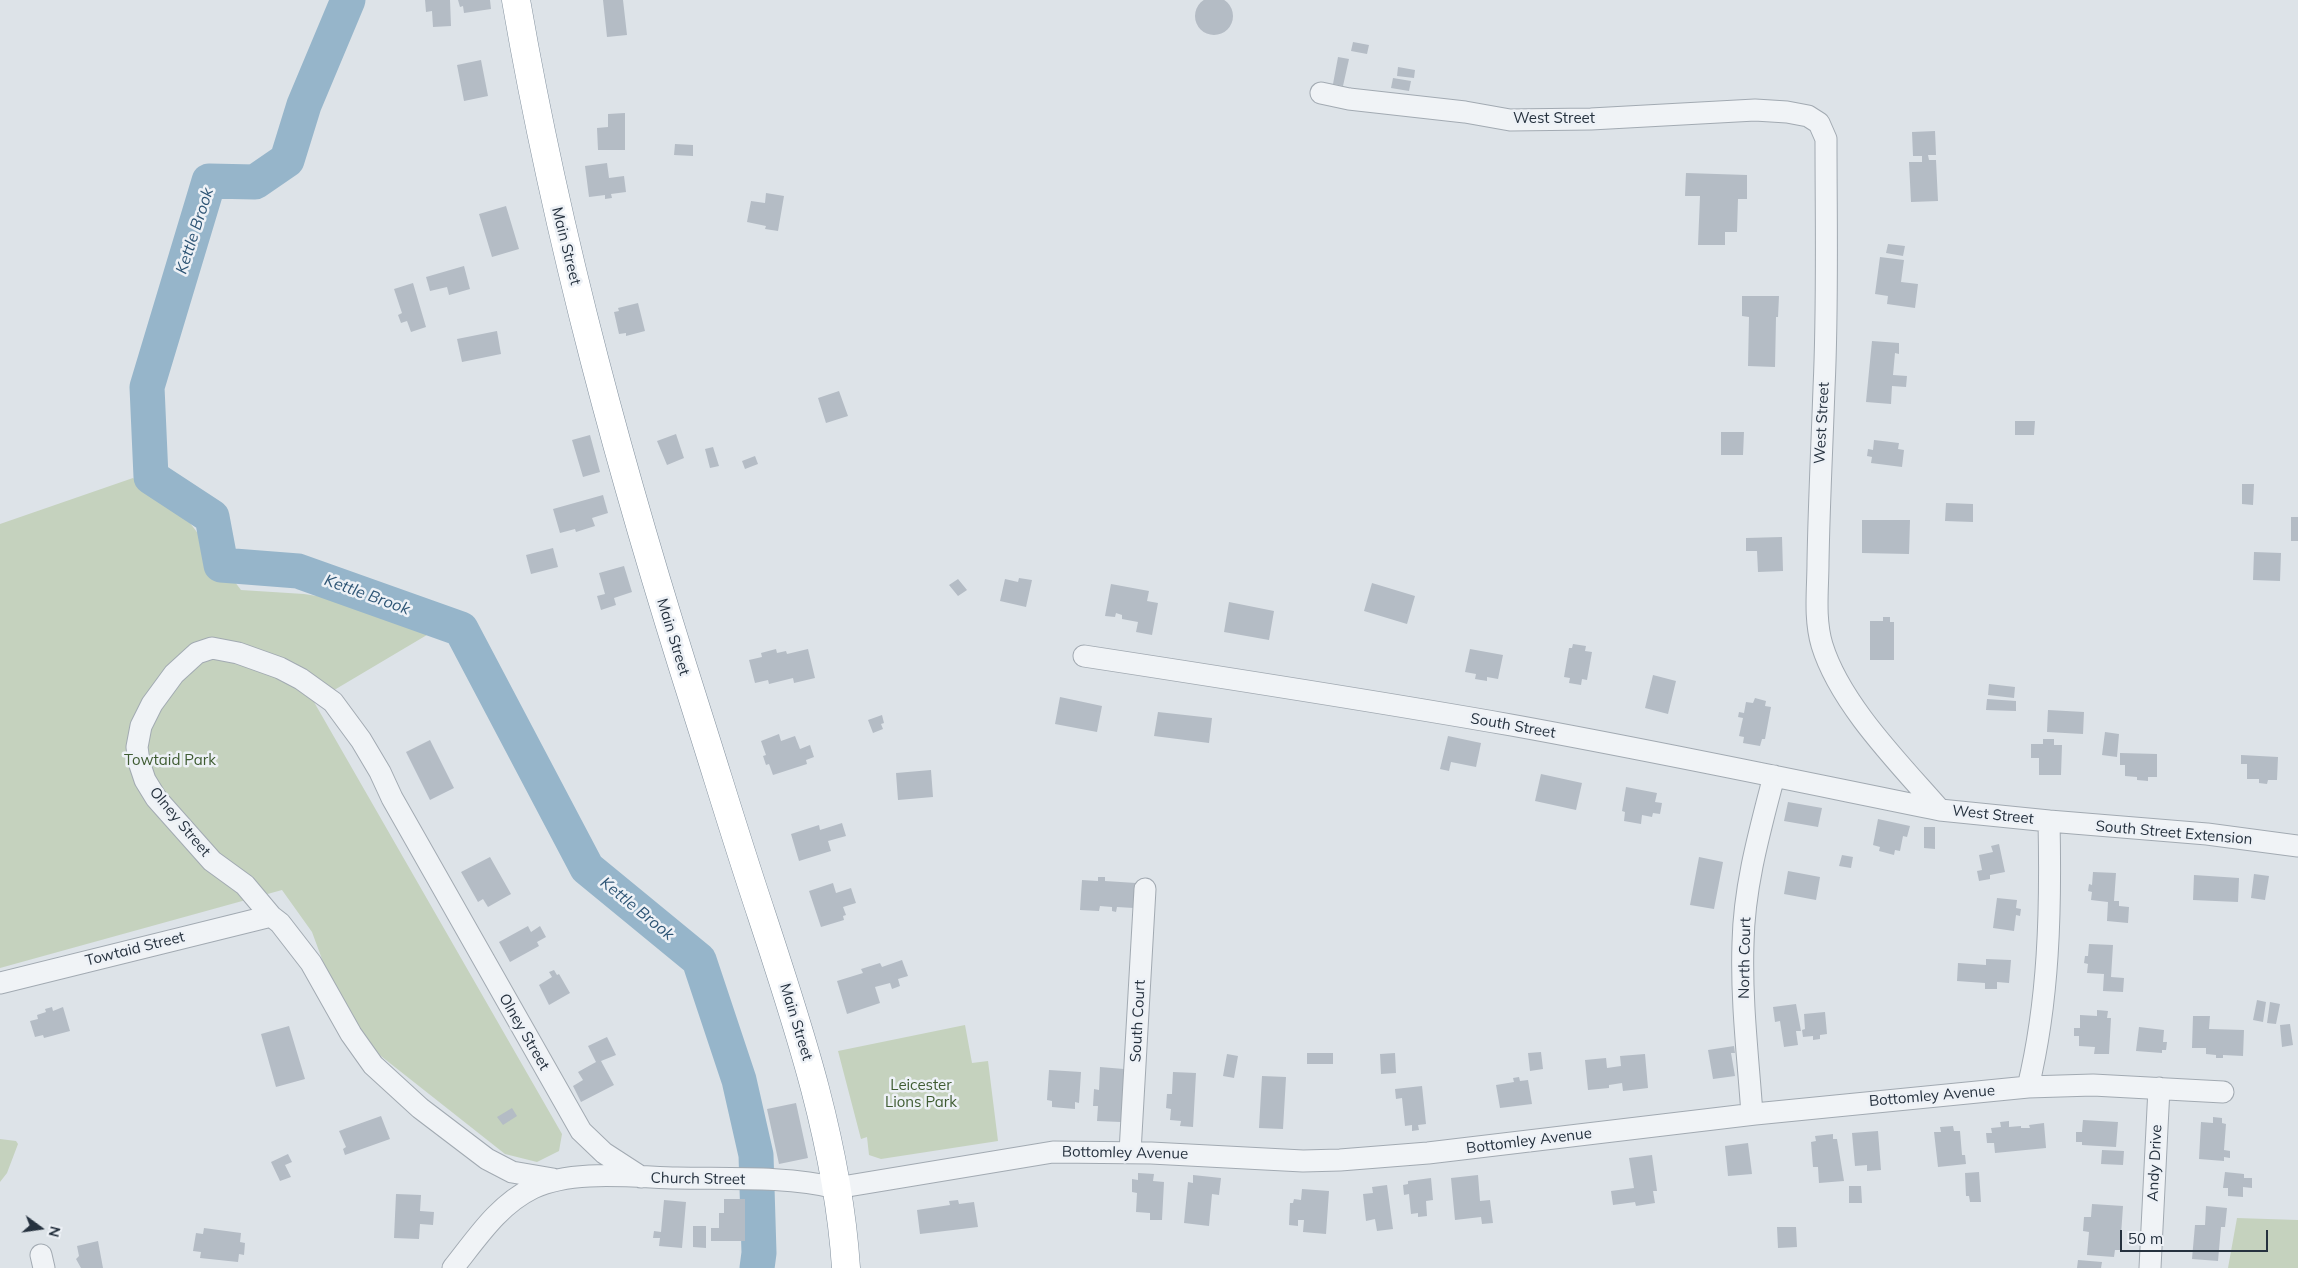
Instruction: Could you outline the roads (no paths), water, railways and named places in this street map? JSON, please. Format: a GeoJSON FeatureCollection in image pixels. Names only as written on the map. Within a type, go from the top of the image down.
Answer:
{"type":"FeatureCollection","features":[{"type":"Feature","properties":{"kind":"highway","name":"Main Street"},"geometry":{"type":"LineString","coordinates":[[516,0],[545,159],[607,413],[634,510],[690,689],[801,1032],[830,1153],[846,1268]]}},
{"type":"Feature","properties":{"kind":"street","name":"West Street"},"geometry":{"type":"LineString","coordinates":[[1321,93],[1349,99],[1465,112],[1510,120],[1591,119],[1755,110],[1808,116],[1819,122],[1826,139],[1824,386],[1818,501],[1817,581],[1817,616],[1821,643],[1832,672],[1866,724],[1940,810],[2049,821],[2050,878],[2045,993],[2037,1050],[2028,1088]]}},
{"type":"Feature","properties":{"kind":"street","name":"Olney Street"},"geometry":{"type":"LineString","coordinates":[[559,1180],[512,1172],[487,1159],[420,1108],[388,1080],[373,1065],[351,1034],[311,963],[280,922],[271,916],[245,885],[212,861],[156,798],[145,780],[139,762],[137,747],[142,726],[152,704],[186,661],[198,653],[212,648],[258,660],[301,679],[333,702],[346,718],[380,772],[392,798],[581,1131],[604,1153],[642,1178]]}},
{"type":"Feature","properties":{"kind":"street","name":"South Street"},"geometry":{"type":"LineString","coordinates":[[1084,656],[1249,681],[1510,725],[1940,810]]}},
{"type":"Feature","properties":{"kind":"street","name":"North Court"},"geometry":{"type":"LineString","coordinates":[[1752,1114],[1744,1014],[1742,943],[1754,855],[1774,776]]}},
{"type":"Feature","properties":{"kind":"street","name":"South Street Extension"},"geometry":{"type":"LineString","coordinates":[[2049,821],[2207,834],[2298,846]]}},
{"type":"Feature","properties":{"kind":"street","name":"South Court"},"geometry":{"type":"LineString","coordinates":[[1130,1152],[1145,890]]}},
{"type":"Feature","properties":{"kind":"street","name":"Towtaid Street"},"geometry":{"type":"LineString","coordinates":[[0,983],[271,916]]}},
{"type":"Feature","properties":{"kind":"street","name":"Bottomley Avenue"},"geometry":{"type":"LineString","coordinates":[[836,1188],[1052,1152],[1130,1152],[1303,1161],[1340,1160],[1428,1153],[1752,1114],[2028,1088],[2072,1085],[2223,1092]]}},
{"type":"Feature","properties":{"kind":"street","name":"Andy Drive"},"geometry":{"type":"LineString","coordinates":[[2150,1268],[2159,1088]]}},
{"type":"Feature","properties":{"kind":"street","name":"Church Street"},"geometry":{"type":"LineString","coordinates":[[559,1180],[583,1177],[772,1180],[814,1182],[836,1188]]}},
{"type":"Feature","properties":{"kind":"street"},"geometry":{"type":"LineString","coordinates":[[453,1268],[486,1226],[506,1206],[534,1188],[559,1180]]}},
{"type":"Feature","properties":{"kind":"waterway","name":"Kettle Brook"},"geometry":{"type":"LineString","coordinates":[[348,0],[304,105],[287,160],[255,182],[209,181],[147,387],[151,477],[212,517],[221,565],[298,571],[461,629],[587,868],[699,960],[739,1080],[756,1155],[759,1253],[757,1268]]}},
{"type":"Feature","properties":{"kind":"park label","name":"Towtaid Park"},"geometry":{"type":"Point","coordinates":[170,760]}},
{"type":"Feature","properties":{"kind":"park label","name":"Leicester Lions Park"},"geometry":{"type":"Point","coordinates":[921,1094]}}]}
